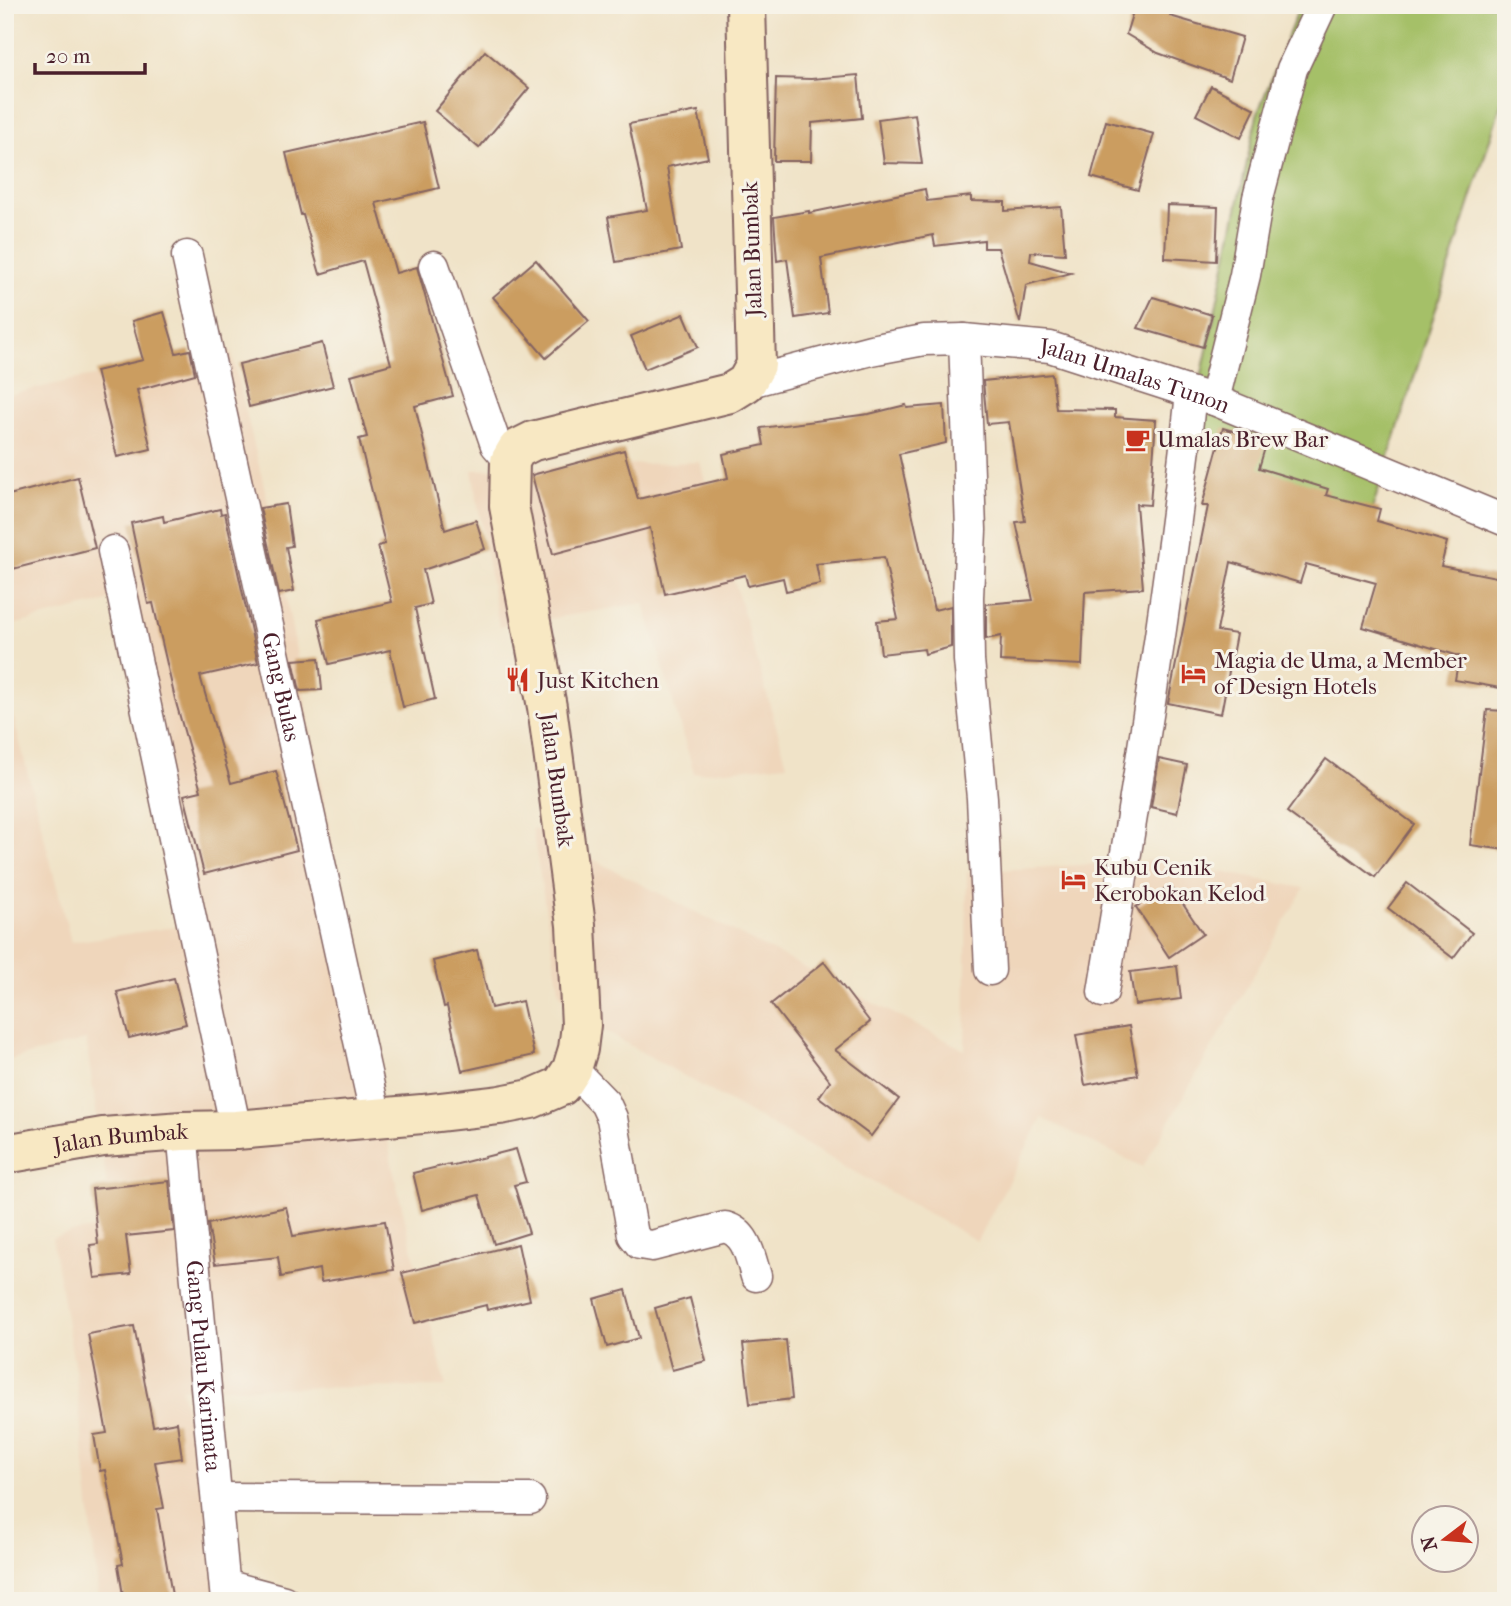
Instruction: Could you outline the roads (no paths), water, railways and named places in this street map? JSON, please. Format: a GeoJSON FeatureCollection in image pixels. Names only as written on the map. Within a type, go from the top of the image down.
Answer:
{"type":"FeatureCollection","features":[{"type":"Feature","properties":{"kind":"street","name":"Jalan Bumbak"},"geometry":{"type":"LineString","coordinates":[[746,5],[755,365],[746,383]]}},
{"type":"Feature","properties":{"kind":"street"},"geometry":{"type":"LineString","coordinates":[[1103,992],[1143,753],[1181,493],[1203,396],[1245,275],[1258,198],[1292,69],[1322,5]]}},
{"type":"Feature","properties":{"kind":"street","name":"Gang Bulas"},"geometry":{"type":"LineString","coordinates":[[187,256],[376,1118]]}},
{"type":"Feature","properties":{"kind":"street"},"geometry":{"type":"LineString","coordinates":[[434,266],[496,445],[510,461],[517,449],[533,441],[730,393],[746,383]]}},
{"type":"Feature","properties":{"kind":"street","name":"Jalan Umalas Tunon"},"geometry":{"type":"LineString","coordinates":[[746,383],[871,350],[924,340],[964,339],[1050,346],[1203,396],[1506,521]]}},
{"type":"Feature","properties":{"kind":"street"},"geometry":{"type":"LineString","coordinates":[[964,339],[971,530],[969,660],[982,797],[990,970]]}},
{"type":"Feature","properties":{"kind":"street","name":"Jalan Bumbak"},"geometry":{"type":"LineString","coordinates":[[5,1154],[103,1138],[182,1130],[236,1130],[500,1105],[531,1100],[561,1086],[572,1069],[581,1025],[576,925],[547,707],[509,506],[510,461]]}},
{"type":"Feature","properties":{"kind":"street"},"geometry":{"type":"LineString","coordinates":[[113,551],[236,1130]]}},
{"type":"Feature","properties":{"kind":"street"},"geometry":{"type":"LineString","coordinates":[[572,1069],[605,1103],[612,1118],[633,1235],[640,1244],[652,1246],[725,1227],[735,1230],[744,1240],[757,1276]]}},
{"type":"Feature","properties":{"kind":"street","name":"Gang Pulau Karimata"},"geometry":{"type":"LineString","coordinates":[[182,1130],[225,1593]]}},
{"type":"Feature","properties":{"kind":"street"},"geometry":{"type":"LineString","coordinates":[[216,1498],[530,1499]]}},
{"type":"Feature","properties":{"kind":"street"},"geometry":{"type":"LineString","coordinates":[[225,1593],[284,1601]]}},
{"type":"Feature","properties":{"kind":"place","name":"Umalas Brew Bar"},"geometry":{"type":"Point","coordinates":[1137,439]}},
{"type":"Feature","properties":{"kind":"place","name":"Magia de Uma, a Member of Design Hotels"},"geometry":{"type":"Point","coordinates":[1194,673]}},
{"type":"Feature","properties":{"kind":"place","name":"Just Kitchen"},"geometry":{"type":"Point","coordinates":[517,680]}},
{"type":"Feature","properties":{"kind":"place","name":"Kubu Cenik Kerobokan Kelod"},"geometry":{"type":"Point","coordinates":[1074,880]}}]}
